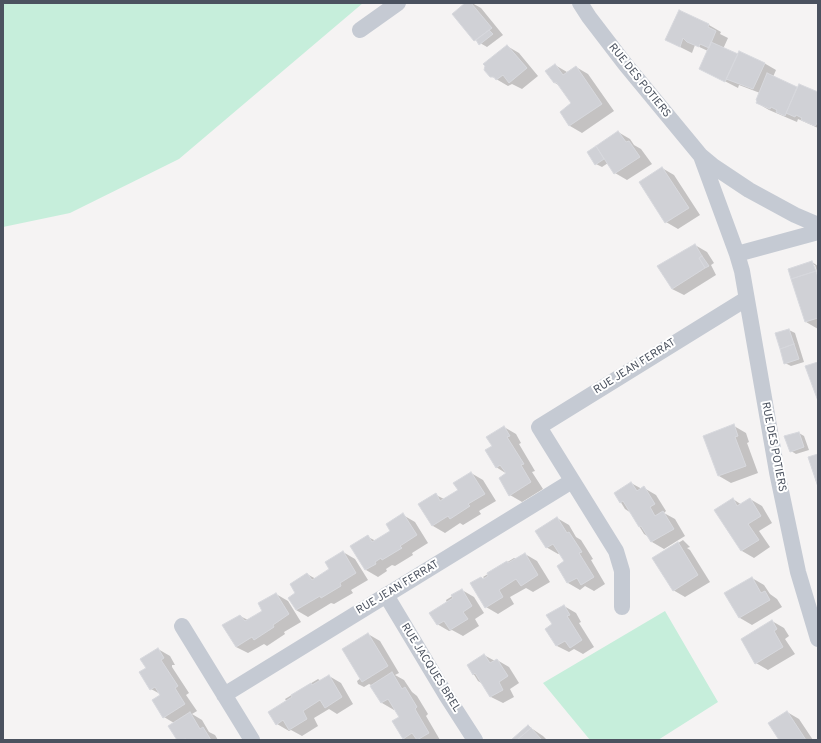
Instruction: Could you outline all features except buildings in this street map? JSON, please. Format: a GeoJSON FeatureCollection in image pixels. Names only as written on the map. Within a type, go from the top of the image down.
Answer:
{"type":"FeatureCollection","features":[{"type":"Feature","properties":{"kind":"street"},"geometry":{"type":"LineString","coordinates":[[360,30],[398,3]]}},
{"type":"Feature","properties":{"kind":"street","name":"RUE DES POTIERS"},"geometry":{"type":"LineString","coordinates":[[578,3],[625,64],[701,156],[717,170],[749,190],[795,215],[818,225]]}},
{"type":"Feature","properties":{"kind":"street","name":"RUE DES POTIERS"},"geometry":{"type":"LineString","coordinates":[[701,156],[742,271],[778,472],[798,572],[818,639]]}},
{"type":"Feature","properties":{"kind":"street"},"geometry":{"type":"LineString","coordinates":[[737,254],[818,232]]}},
{"type":"Feature","properties":{"kind":"street","name":"RUE JEAN FERRAT"},"geometry":{"type":"LineString","coordinates":[[622,607],[622,571],[618,558],[612,545],[539,426],[746,299]]}},
{"type":"Feature","properties":{"kind":"street","name":"RUE JEAN FERRAT"},"geometry":{"type":"LineString","coordinates":[[224,694],[572,481]]}},
{"type":"Feature","properties":{"kind":"street","name":"RUE JACQUES BREL"},"geometry":{"type":"LineString","coordinates":[[386,595],[442,689],[475,740]]}},
{"type":"Feature","properties":{"kind":"street"},"geometry":{"type":"LineString","coordinates":[[182,626],[252,740]]}},
{"type":"Feature","properties":{"kind":"green space"},"geometry":{"type":"Polygon","coordinates":[[[3,3],[363,3],[179,159],[70,213],[3,227],[3,3]]]}},
{"type":"Feature","properties":{"kind":"green space"},"geometry":{"type":"Polygon","coordinates":[[[665,611],[718,702],[658,740],[590,740],[543,683],[665,611]]]}}]}
